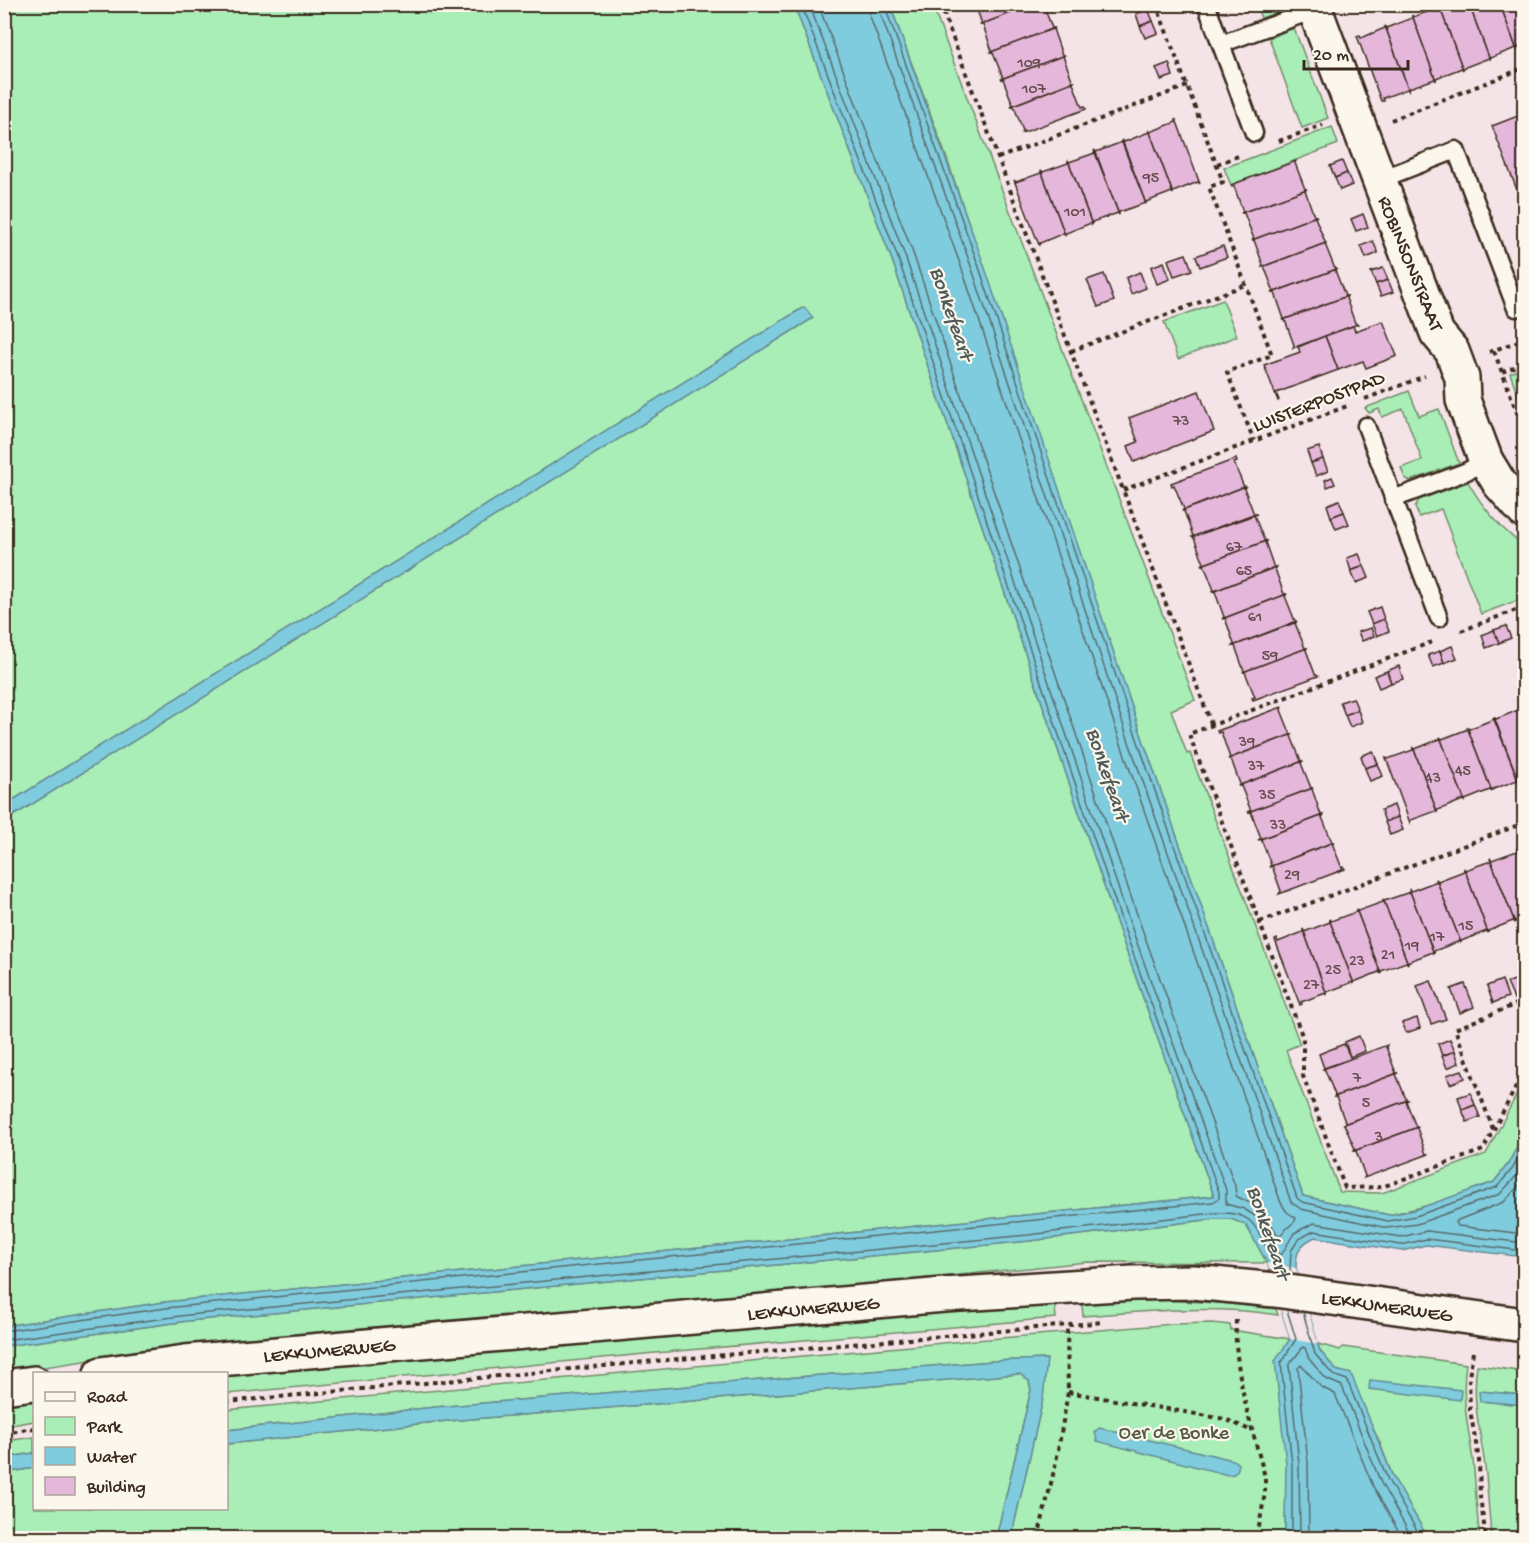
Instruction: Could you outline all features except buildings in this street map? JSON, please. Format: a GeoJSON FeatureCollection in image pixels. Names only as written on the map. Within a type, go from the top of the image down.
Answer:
{"type":"FeatureCollection","features":[{"type":"Feature","properties":{"kind":"main road","name":"ROBINSONSTRAAT"},"geometry":{"type":"LineString","coordinates":[[1313,7],[1437,333],[1452,351],[1457,364],[1462,378],[1463,400],[1486,461],[1500,484],[1524,511]]}},
{"type":"Feature","properties":{"kind":"main road","name":"LEKKUMERWEG"},"geometry":{"type":"LineString","coordinates":[[115,1372],[185,1362],[967,1293],[1133,1282],[1193,1282],[1289,1292],[1524,1325]]}},
{"type":"Feature","properties":{"kind":"main road"},"geometry":{"type":"LineString","coordinates":[[4,1387],[33,1383]]}},
{"type":"Feature","properties":{"kind":"lane"},"geometry":{"type":"LineString","coordinates":[[1206,4],[1254,134]]}},
{"type":"Feature","properties":{"kind":"lane"},"geometry":{"type":"LineString","coordinates":[[1221,44],[1313,7]]}},
{"type":"Feature","properties":{"kind":"lane"},"geometry":{"type":"LineString","coordinates":[[1379,180],[1456,150],[1516,308]]}},
{"type":"Feature","properties":{"kind":"lane"},"geometry":{"type":"LineString","coordinates":[[1366,426],[1438,618]]}},
{"type":"Feature","properties":{"kind":"lane"},"geometry":{"type":"LineString","coordinates":[[1393,499],[1465,472],[1486,461]]}},
{"type":"Feature","properties":{"kind":"path"},"geometry":{"type":"LineString","coordinates":[[940,4],[1212,726]]}},
{"type":"Feature","properties":{"kind":"path"},"geometry":{"type":"LineString","coordinates":[[1156,4],[1223,182],[1209,187],[1272,355],[1227,372],[1254,441]]}},
{"type":"Feature","properties":{"kind":"path"},"geometry":{"type":"LineString","coordinates":[[1270,144],[1357,122],[1524,68]]}},
{"type":"Feature","properties":{"kind":"path"},"geometry":{"type":"LineString","coordinates":[[998,158],[1187,86]]}},
{"type":"Feature","properties":{"kind":"path"},"geometry":{"type":"LineString","coordinates":[[1216,164],[1249,152]]}},
{"type":"Feature","properties":{"kind":"path"},"geometry":{"type":"LineString","coordinates":[[1071,351],[1245,285]]}},
{"type":"Feature","properties":{"kind":"path","name":"LUISTERPOSTPAD"},"geometry":{"type":"LineString","coordinates":[[1123,490],[1524,339]]}},
{"type":"Feature","properties":{"kind":"path"},"geometry":{"type":"LineString","coordinates":[[1494,351],[1524,431]]}},
{"type":"Feature","properties":{"kind":"path"},"geometry":{"type":"LineString","coordinates":[[1502,372],[1524,363]]}},
{"type":"Feature","properties":{"kind":"path"},"geometry":{"type":"LineString","coordinates":[[1456,633],[1524,607]]}},
{"type":"Feature","properties":{"kind":"path"},"geometry":{"type":"LineString","coordinates":[[1435,641],[1189,734],[1303,1038],[1303,1076],[1346,1188],[1382,1187],[1483,1150],[1516,1087],[1524,1084]]}},
{"type":"Feature","properties":{"kind":"path"},"geometry":{"type":"LineString","coordinates":[[1260,922],[1524,823]]}},
{"type":"Feature","properties":{"kind":"path"},"geometry":{"type":"LineString","coordinates":[[1493,1130],[1455,1029],[1524,1001]]}},
{"type":"Feature","properties":{"kind":"path"},"geometry":{"type":"LineString","coordinates":[[1246,1318],[1236,1317],[1235,1340],[1252,1431],[1265,1477],[1265,1492],[1257,1539]]}},
{"type":"Feature","properties":{"kind":"path"},"geometry":{"type":"LineString","coordinates":[[228,1402],[703,1357],[1110,1322]]}},
{"type":"Feature","properties":{"kind":"path"},"geometry":{"type":"LineString","coordinates":[[1038,1539],[1056,1462],[1068,1392],[1067,1325]]}},
{"type":"Feature","properties":{"kind":"path"},"geometry":{"type":"LineString","coordinates":[[1473,1350],[1469,1377],[1470,1410],[1479,1460],[1480,1497],[1486,1539]]}},
{"type":"Feature","properties":{"kind":"path"},"geometry":{"type":"LineString","coordinates":[[1068,1392],[1225,1419],[1252,1431]]}},
{"type":"Feature","properties":{"kind":"path"},"geometry":{"type":"LineString","coordinates":[[4,1433],[33,1428]]}},
{"type":"Feature","properties":{"kind":"green space"},"geometry":{"type":"Polygon","coordinates":[[[5,5],[794,5],[892,260],[1120,933],[1214,1196],[165,1302],[5,1326],[5,1290],[13,1289],[4,1258],[5,821],[813,318],[804,307],[5,805],[5,5]]]}},
{"type":"Feature","properties":{"kind":"green space"},"geometry":{"type":"Polygon","coordinates":[[[890,5],[932,5],[1195,700],[1171,710],[1187,754],[1190,753],[1300,1044],[1286,1050],[1340,1192],[1382,1193],[1486,1154],[1518,1092],[1524,1089],[1524,1134],[1508,1164],[1494,1182],[1438,1203],[1389,1215],[1303,1196],[1142,737],[946,156],[890,5]]]}},
{"type":"Feature","properties":{"kind":"green space"},"geometry":{"type":"Polygon","coordinates":[[[1256,5],[1285,5],[1287,9],[1261,18],[1256,5]]]}},
{"type":"Feature","properties":{"kind":"green space"},"geometry":{"type":"Polygon","coordinates":[[[1294,28],[1328,118],[1302,128],[1269,38],[1294,28]]]}},
{"type":"Feature","properties":{"kind":"green space"},"geometry":{"type":"Polygon","coordinates":[[[1332,127],[1338,144],[1231,185],[1224,168],[1332,127]]]}},
{"type":"Feature","properties":{"kind":"green space"},"geometry":{"type":"Polygon","coordinates":[[[1223,300],[1237,336],[1178,359],[1164,322],[1223,300]]]}},
{"type":"Feature","properties":{"kind":"green space"},"geometry":{"type":"Polygon","coordinates":[[[1524,368],[1524,412],[1510,373],[1524,368]]]}},
{"type":"Feature","properties":{"kind":"green space"},"geometry":{"type":"Polygon","coordinates":[[[1409,391],[1419,416],[1439,409],[1459,463],[1410,481],[1405,478],[1401,468],[1422,460],[1403,409],[1382,417],[1379,409],[1369,413],[1365,408],[1409,391]]]}},
{"type":"Feature","properties":{"kind":"green space"},"geometry":{"type":"Polygon","coordinates":[[[1468,482],[1493,517],[1524,546],[1524,598],[1481,614],[1441,509],[1419,517],[1415,507],[1419,500],[1468,482]]]}},
{"type":"Feature","properties":{"kind":"green space"},"geometry":{"type":"Polygon","coordinates":[[[1214,1219],[1231,1219],[1246,1225],[1267,1263],[1087,1262],[547,1317],[204,1343],[5,1373],[5,1346],[188,1321],[1029,1241],[1214,1219]]]}},
{"type":"Feature","properties":{"kind":"green space"},"geometry":{"type":"Polygon","coordinates":[[[1161,1300],[1276,1309],[1278,1315],[1205,1310],[1083,1316],[1082,1305],[1085,1303],[1161,1300]]]}},
{"type":"Feature","properties":{"kind":"green space"},"geometry":{"type":"Polygon","coordinates":[[[1055,1305],[1056,1318],[228,1394],[228,1374],[712,1329],[1055,1305]]]}},
{"type":"Feature","properties":{"kind":"green space","name":"Oer de Bonke"},"geometry":{"type":"Polygon","coordinates":[[[1174,1324],[1230,1325],[1231,1330],[1290,1339],[1285,1530],[1287,1538],[1011,1538],[1043,1399],[1046,1359],[993,1361],[435,1407],[228,1430],[228,1410],[964,1341],[1174,1324]]]}},
{"type":"Feature","properties":{"kind":"green space"},"geometry":{"type":"Polygon","coordinates":[[[1318,1344],[1340,1350],[1343,1347],[1466,1364],[1465,1400],[1480,1538],[1428,1538],[1393,1477],[1378,1438],[1336,1370],[1320,1351],[1318,1344]]]}},
{"type":"Feature","properties":{"kind":"green space"},"geometry":{"type":"Polygon","coordinates":[[[1477,1365],[1524,1372],[1524,1395],[1480,1391],[1481,1401],[1524,1405],[1524,1538],[1492,1538],[1476,1401],[1477,1365]]]}},
{"type":"Feature","properties":{"kind":"green space"},"geometry":{"type":"Polygon","coordinates":[[[1020,1374],[1029,1381],[1031,1390],[996,1538],[5,1538],[4,1473],[33,1468],[33,1510],[228,1510],[228,1444],[436,1422],[1020,1374]]]}},
{"type":"Feature","properties":{"kind":"green space"},"geometry":{"type":"Polygon","coordinates":[[[33,1401],[33,1421],[5,1426],[5,1405],[33,1401]]]}},
{"type":"Feature","properties":{"kind":"green space"},"geometry":{"type":"Polygon","coordinates":[[[33,1437],[33,1453],[5,1458],[5,1441],[33,1437]]]}},
{"type":"Feature","properties":{"kind":"water","name":"Bonkefeart"},"geometry":{"type":"Polygon","coordinates":[[[794,5],[890,5],[984,265],[1142,737],[1303,1196],[1389,1215],[1414,1210],[1494,1182],[1508,1164],[1524,1134],[1524,1257],[1426,1245],[1402,1251],[1315,1237],[1302,1245],[1297,1257],[1296,1268],[1320,1351],[1336,1370],[1351,1374],[1393,1477],[1428,1538],[1287,1538],[1285,1530],[1286,1464],[1275,1361],[1290,1339],[1267,1263],[1246,1225],[1231,1219],[1214,1219],[1029,1241],[188,1321],[5,1346],[4,1326],[165,1302],[1214,1196],[1120,933],[892,260],[794,5]]]}},
{"type":"Feature","properties":{"kind":"water"},"geometry":{"type":"Polygon","coordinates":[[[804,307],[813,318],[5,821],[5,805],[804,307]]]}},
{"type":"Feature","properties":{"kind":"water"},"geometry":{"type":"Polygon","coordinates":[[[1047,1359],[1043,1399],[1011,1538],[996,1538],[1031,1390],[1029,1381],[1020,1374],[436,1422],[228,1444],[228,1430],[435,1407],[993,1361],[1047,1359]]]}},
{"type":"Feature","properties":{"kind":"water"},"geometry":{"type":"Polygon","coordinates":[[[1370,1380],[1461,1390],[1460,1400],[1369,1389],[1370,1380]]]}},
{"type":"Feature","properties":{"kind":"water"},"geometry":{"type":"Polygon","coordinates":[[[1479,1391],[1524,1395],[1524,1405],[1480,1401],[1479,1391]]]}},
{"type":"Feature","properties":{"kind":"water"},"geometry":{"type":"Polygon","coordinates":[[[1099,1428],[1233,1460],[1238,1464],[1238,1469],[1234,1474],[1228,1475],[1097,1441],[1095,1432],[1099,1428]]]}},
{"type":"Feature","properties":{"kind":"water"},"geometry":{"type":"Polygon","coordinates":[[[33,1453],[33,1468],[5,1473],[5,1458],[33,1453]]]}},
{"type":"Feature","properties":{"kind":"pier"},"geometry":{"type":"Polygon","coordinates":[[[1267,1263],[1296,1268],[1318,1344],[1290,1339],[1267,1263]]]}}]}
